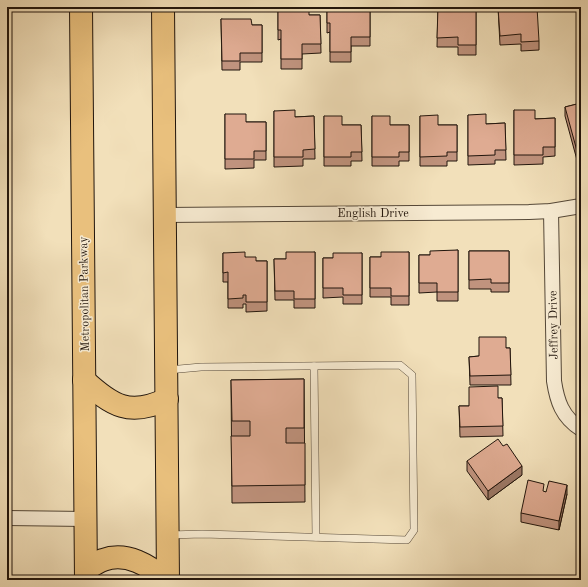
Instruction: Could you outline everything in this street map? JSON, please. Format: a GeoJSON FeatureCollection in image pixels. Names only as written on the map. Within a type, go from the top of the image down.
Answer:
{"type":"FeatureCollection","features":[{"type":"Feature","properties":{"kind":"main road","name":"Metropolitan Parkway"},"geometry":{"type":"LineString","coordinates":[[81,7],[86,575]]}},
{"type":"Feature","properties":{"kind":"main road"},"geometry":{"type":"LineString","coordinates":[[163,7],[168,535],[167,580]]}},
{"type":"Feature","properties":{"kind":"main road"},"geometry":{"type":"LineString","coordinates":[[84,380],[102,397],[127,407],[141,408],[153,406],[167,399]]}},
{"type":"Feature","properties":{"kind":"main road"},"geometry":{"type":"LineString","coordinates":[[86,575],[103,560],[114,557],[126,557],[152,568],[167,580]]}},
{"type":"Feature","properties":{"kind":"street","name":"English Drive"},"geometry":{"type":"LineString","coordinates":[[165,215],[529,212],[551,211],[581,206]]}},
{"type":"Feature","properties":{"kind":"street","name":"Jeffrey Drive"},"geometry":{"type":"LineString","coordinates":[[551,211],[554,381],[557,399],[564,413],[581,429]]}},
{"type":"Feature","properties":{"kind":"street"},"geometry":{"type":"LineString","coordinates":[[7,518],[86,519]]}},
{"type":"Feature","properties":{"kind":"lane"},"geometry":{"type":"LineString","coordinates":[[166,371],[201,368],[400,365],[412,376],[414,530],[407,540],[202,534],[168,535]]}},
{"type":"Feature","properties":{"kind":"lane"},"geometry":{"type":"LineString","coordinates":[[314,366],[316,537]]}},
{"type":"Feature","properties":{"kind":"building"},"geometry":{"type":"Polygon","coordinates":[[[327,7],[370,8],[370,37],[351,37],[351,52],[330,52],[330,23],[327,23],[327,7]]]}},
{"type":"Feature","properties":{"kind":"building"},"geometry":{"type":"Polygon","coordinates":[[[438,7],[476,7],[476,45],[458,45],[458,37],[437,38],[438,7]]]}},
{"type":"Feature","properties":{"kind":"building"},"geometry":{"type":"Polygon","coordinates":[[[498,7],[537,7],[539,41],[521,42],[521,34],[500,36],[498,7]]]}},
{"type":"Feature","properties":{"kind":"building"},"geometry":{"type":"Polygon","coordinates":[[[278,9],[309,9],[309,15],[320,15],[321,44],[302,44],[302,59],[281,59],[281,30],[278,30],[278,9]]]}},
{"type":"Feature","properties":{"kind":"building"},"geometry":{"type":"Polygon","coordinates":[[[221,19],[251,19],[252,25],[262,25],[262,53],[240,53],[240,61],[222,61],[221,19]]]}},
{"type":"Feature","properties":{"kind":"building"},"geometry":{"type":"Polygon","coordinates":[[[581,103],[581,150],[577,151],[565,107],[581,103]]]}},
{"type":"Feature","properties":{"kind":"building"},"geometry":{"type":"Polygon","coordinates":[[[295,110],[295,117],[314,116],[315,149],[303,150],[303,157],[274,157],[274,111],[295,110]]]}},
{"type":"Feature","properties":{"kind":"building"},"geometry":{"type":"Polygon","coordinates":[[[514,110],[535,110],[535,119],[555,118],[555,147],[543,147],[543,155],[514,155],[514,110]]]}},
{"type":"Feature","properties":{"kind":"building"},"geometry":{"type":"Polygon","coordinates":[[[225,114],[246,114],[246,122],[266,122],[266,151],[254,151],[254,159],[225,159],[225,114]]]}},
{"type":"Feature","properties":{"kind":"building"},"geometry":{"type":"Polygon","coordinates":[[[486,114],[486,124],[505,123],[506,150],[495,150],[495,155],[468,156],[468,115],[486,114]]]}},
{"type":"Feature","properties":{"kind":"building"},"geometry":{"type":"Polygon","coordinates":[[[438,115],[438,125],[457,125],[457,152],[447,152],[447,156],[420,157],[420,116],[438,115]]]}},
{"type":"Feature","properties":{"kind":"building"},"geometry":{"type":"Polygon","coordinates":[[[324,116],[342,116],[342,125],[361,125],[362,152],[351,152],[351,157],[324,157],[324,116]]]}},
{"type":"Feature","properties":{"kind":"building"},"geometry":{"type":"Polygon","coordinates":[[[372,116],[390,116],[390,125],[409,125],[409,152],[399,152],[399,157],[372,157],[372,116]]]}},
{"type":"Feature","properties":{"kind":"building"},"geometry":{"type":"Polygon","coordinates":[[[458,250],[458,292],[437,292],[437,283],[419,283],[419,255],[430,255],[430,251],[458,250]]]}},
{"type":"Feature","properties":{"kind":"building"},"geometry":{"type":"Polygon","coordinates":[[[469,251],[509,251],[509,283],[491,283],[491,279],[469,280],[469,251]]]}},
{"type":"Feature","properties":{"kind":"building"},"geometry":{"type":"Polygon","coordinates":[[[245,252],[245,257],[256,257],[256,261],[267,261],[267,302],[246,302],[246,295],[243,295],[243,298],[228,299],[228,272],[223,273],[223,253],[245,252]]]}},
{"type":"Feature","properties":{"kind":"building"},"geometry":{"type":"Polygon","coordinates":[[[286,252],[315,252],[315,299],[294,299],[294,291],[275,291],[274,259],[286,259],[286,252]]]}},
{"type":"Feature","properties":{"kind":"building"},"geometry":{"type":"Polygon","coordinates":[[[381,252],[409,252],[409,296],[391,296],[391,288],[370,288],[370,257],[381,257],[381,252]]]}},
{"type":"Feature","properties":{"kind":"building"},"geometry":{"type":"Polygon","coordinates":[[[333,253],[362,253],[362,295],[343,295],[343,288],[323,288],[323,258],[333,258],[333,253]]]}},
{"type":"Feature","properties":{"kind":"building"},"geometry":{"type":"Polygon","coordinates":[[[479,337],[506,337],[506,348],[510,348],[511,375],[470,376],[469,357],[479,356],[479,337]]]}},
{"type":"Feature","properties":{"kind":"building"},"geometry":{"type":"Polygon","coordinates":[[[304,379],[304,428],[286,428],[286,443],[305,443],[305,485],[232,486],[231,436],[250,436],[250,421],[232,421],[231,380],[304,379]]]}},
{"type":"Feature","properties":{"kind":"building"},"geometry":{"type":"Polygon","coordinates":[[[498,386],[498,398],[502,398],[503,426],[460,427],[459,406],[469,406],[469,387],[498,386]]]}},
{"type":"Feature","properties":{"kind":"building"},"geometry":{"type":"Polygon","coordinates":[[[498,439],[503,446],[507,444],[522,466],[488,491],[467,461],[498,439]]]}},
{"type":"Feature","properties":{"kind":"building"},"geometry":{"type":"Polygon","coordinates":[[[528,480],[544,484],[543,491],[546,492],[549,481],[567,485],[559,521],[521,513],[528,480]]]}}]}
